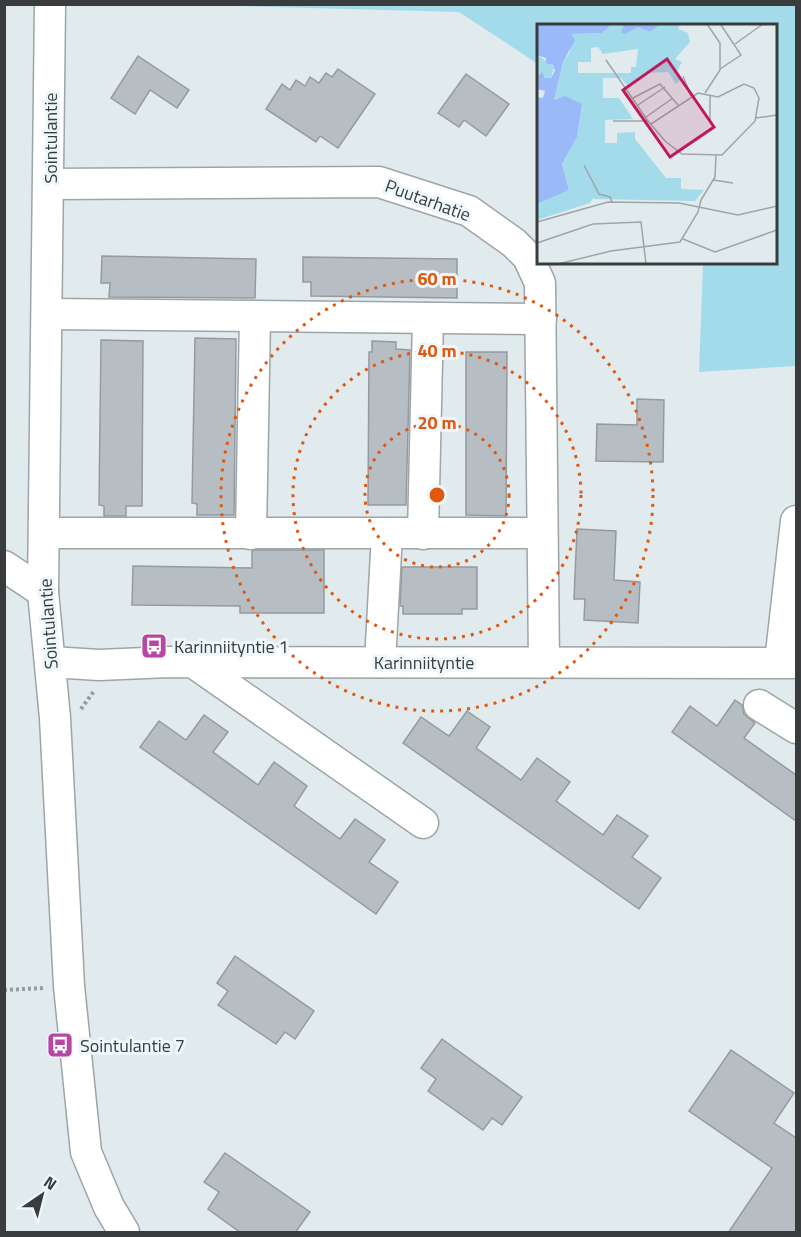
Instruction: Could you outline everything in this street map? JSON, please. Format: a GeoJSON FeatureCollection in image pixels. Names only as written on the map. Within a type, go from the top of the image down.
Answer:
{"type":"FeatureCollection","features":[{"type":"Feature","properties":{"kind":"street","name":"Sointulantie"},"geometry":{"type":"LineString","coordinates":[[50,4],[50,184],[44,592],[51,662],[69,986],[86,1152],[109,1207],[124,1233]]}},
{"type":"Feature","properties":{"kind":"street","name":"Puutarhatie"},"geometry":{"type":"LineString","coordinates":[[50,184],[379,182],[469,211],[514,243],[528,257],[540,283],[543,662]]}},
{"type":"Feature","properties":{"kind":"street"},"geometry":{"type":"LineString","coordinates":[[48,314],[541,319]]}},
{"type":"Feature","properties":{"kind":"street"},"geometry":{"type":"LineString","coordinates":[[251,534],[255,317]]}},
{"type":"Feature","properties":{"kind":"street"},"geometry":{"type":"LineString","coordinates":[[423,534],[428,318]]}},
{"type":"Feature","properties":{"kind":"street"},"geometry":{"type":"LineString","coordinates":[[788,662],[796,521]]}},
{"type":"Feature","properties":{"kind":"street"},"geometry":{"type":"LineString","coordinates":[[45,533],[542,533]]}},
{"type":"Feature","properties":{"kind":"street"},"geometry":{"type":"LineString","coordinates":[[380,662],[387,534]]}},
{"type":"Feature","properties":{"kind":"street"},"geometry":{"type":"LineString","coordinates":[[4,566],[44,592]]}},
{"type":"Feature","properties":{"kind":"street","name":"Karinniityntie"},"geometry":{"type":"LineString","coordinates":[[51,662],[99,665],[788,662]]}},
{"type":"Feature","properties":{"kind":"street"},"geometry":{"type":"LineString","coordinates":[[194,663],[423,823]]}},
{"type":"Feature","properties":{"kind":"street"},"geometry":{"type":"LineString","coordinates":[[759,705],[796,728]]}},
{"type":"Feature","properties":{"kind":"shaded area"},"geometry":{"type":"Polygon","coordinates":[[[196,5],[796,5],[796,366],[699,372],[703,264],[777,264],[777,24],[537,24],[537,63],[459,12],[196,5]]]}},
{"type":"Feature","properties":{"kind":"building"},"geometry":{"type":"Polygon","coordinates":[[[138,56],[189,90],[177,108],[150,90],[135,114],[111,98],[138,56]]]}},
{"type":"Feature","properties":{"kind":"building"},"geometry":{"type":"Polygon","coordinates":[[[338,69],[375,94],[338,148],[320,136],[316,142],[266,109],[282,84],[290,90],[296,80],[305,86],[310,77],[319,83],[326,73],[332,77],[338,69]]]}},
{"type":"Feature","properties":{"kind":"building"},"geometry":{"type":"Polygon","coordinates":[[[466,74],[509,104],[486,136],[464,120],[459,127],[438,113],[466,74]]]}},
{"type":"Feature","properties":{"kind":"building"},"geometry":{"type":"Polygon","coordinates":[[[102,256],[256,259],[255,298],[109,297],[110,283],[101,283],[102,256]]]}},
{"type":"Feature","properties":{"kind":"building"},"geometry":{"type":"Polygon","coordinates":[[[303,257],[457,259],[457,298],[311,296],[311,282],[303,282],[303,257]]]}},
{"type":"Feature","properties":{"kind":"building"},"geometry":{"type":"Polygon","coordinates":[[[195,338],[236,339],[234,515],[197,515],[197,504],[192,503],[195,338]]]}},
{"type":"Feature","properties":{"kind":"building"},"geometry":{"type":"Polygon","coordinates":[[[101,340],[143,341],[142,506],[126,506],[126,516],[104,516],[104,506],[99,505],[101,340]]]}},
{"type":"Feature","properties":{"kind":"building"},"geometry":{"type":"Polygon","coordinates":[[[372,341],[396,342],[396,349],[410,350],[406,505],[368,505],[369,352],[372,352],[372,341]]]}},
{"type":"Feature","properties":{"kind":"building"},"geometry":{"type":"Polygon","coordinates":[[[466,352],[507,352],[506,516],[466,515],[466,352]]]}},
{"type":"Feature","properties":{"kind":"building"},"geometry":{"type":"Polygon","coordinates":[[[637,399],[664,400],[663,462],[596,461],[597,424],[637,425],[637,399]]]}},
{"type":"Feature","properties":{"kind":"building"},"geometry":{"type":"Polygon","coordinates":[[[577,529],[616,531],[614,580],[640,582],[638,623],[584,620],[585,599],[574,599],[577,529]]]}},
{"type":"Feature","properties":{"kind":"building"},"geometry":{"type":"Polygon","coordinates":[[[324,550],[324,613],[240,613],[240,606],[132,605],[133,566],[252,568],[252,551],[324,550]]]}},
{"type":"Feature","properties":{"kind":"building"},"geometry":{"type":"Polygon","coordinates":[[[402,567],[477,567],[477,609],[462,609],[462,614],[403,614],[403,606],[400,606],[402,567]]]}},
{"type":"Feature","properties":{"kind":"building"},"geometry":{"type":"Polygon","coordinates":[[[735,700],[742,705],[744,714],[755,723],[744,738],[796,775],[796,821],[672,732],[690,706],[717,726],[735,700]]]}},
{"type":"Feature","properties":{"kind":"building"},"geometry":{"type":"Polygon","coordinates":[[[467,711],[490,727],[476,748],[521,780],[537,758],[570,782],[556,801],[603,835],[617,815],[648,836],[632,857],[661,878],[639,909],[403,743],[421,717],[449,736],[467,711]]]}},
{"type":"Feature","properties":{"kind":"building"},"geometry":{"type":"Polygon","coordinates":[[[204,715],[228,732],[213,752],[258,785],[274,762],[307,786],[294,806],[340,839],[355,819],[385,840],[369,862],[398,882],[376,914],[140,747],[159,721],[186,740],[204,715]]]}},
{"type":"Feature","properties":{"kind":"building"},"geometry":{"type":"Polygon","coordinates":[[[235,956],[314,1011],[295,1039],[285,1032],[276,1044],[218,1005],[228,991],[217,983],[235,956]]]}},
{"type":"Feature","properties":{"kind":"building"},"geometry":{"type":"Polygon","coordinates":[[[442,1039],[522,1097],[502,1125],[492,1118],[483,1130],[428,1091],[436,1079],[421,1068],[442,1039]]]}},
{"type":"Feature","properties":{"kind":"building"},"geometry":{"type":"Polygon","coordinates":[[[731,1050],[794,1093],[774,1123],[796,1138],[796,1233],[728,1233],[772,1168],[689,1111],[731,1050]]]}},
{"type":"Feature","properties":{"kind":"building"},"geometry":{"type":"Polygon","coordinates":[[[225,1153],[310,1212],[295,1233],[241,1233],[208,1209],[219,1192],[204,1182],[225,1153]]]}},
{"type":"Feature","properties":{"kind":"place","name":"Karinniityntie 1"},"geometry":{"type":"Point","coordinates":[154,646]}},
{"type":"Feature","properties":{"kind":"place","name":"Sointulantie 7"},"geometry":{"type":"Point","coordinates":[60,1045]}}]}
